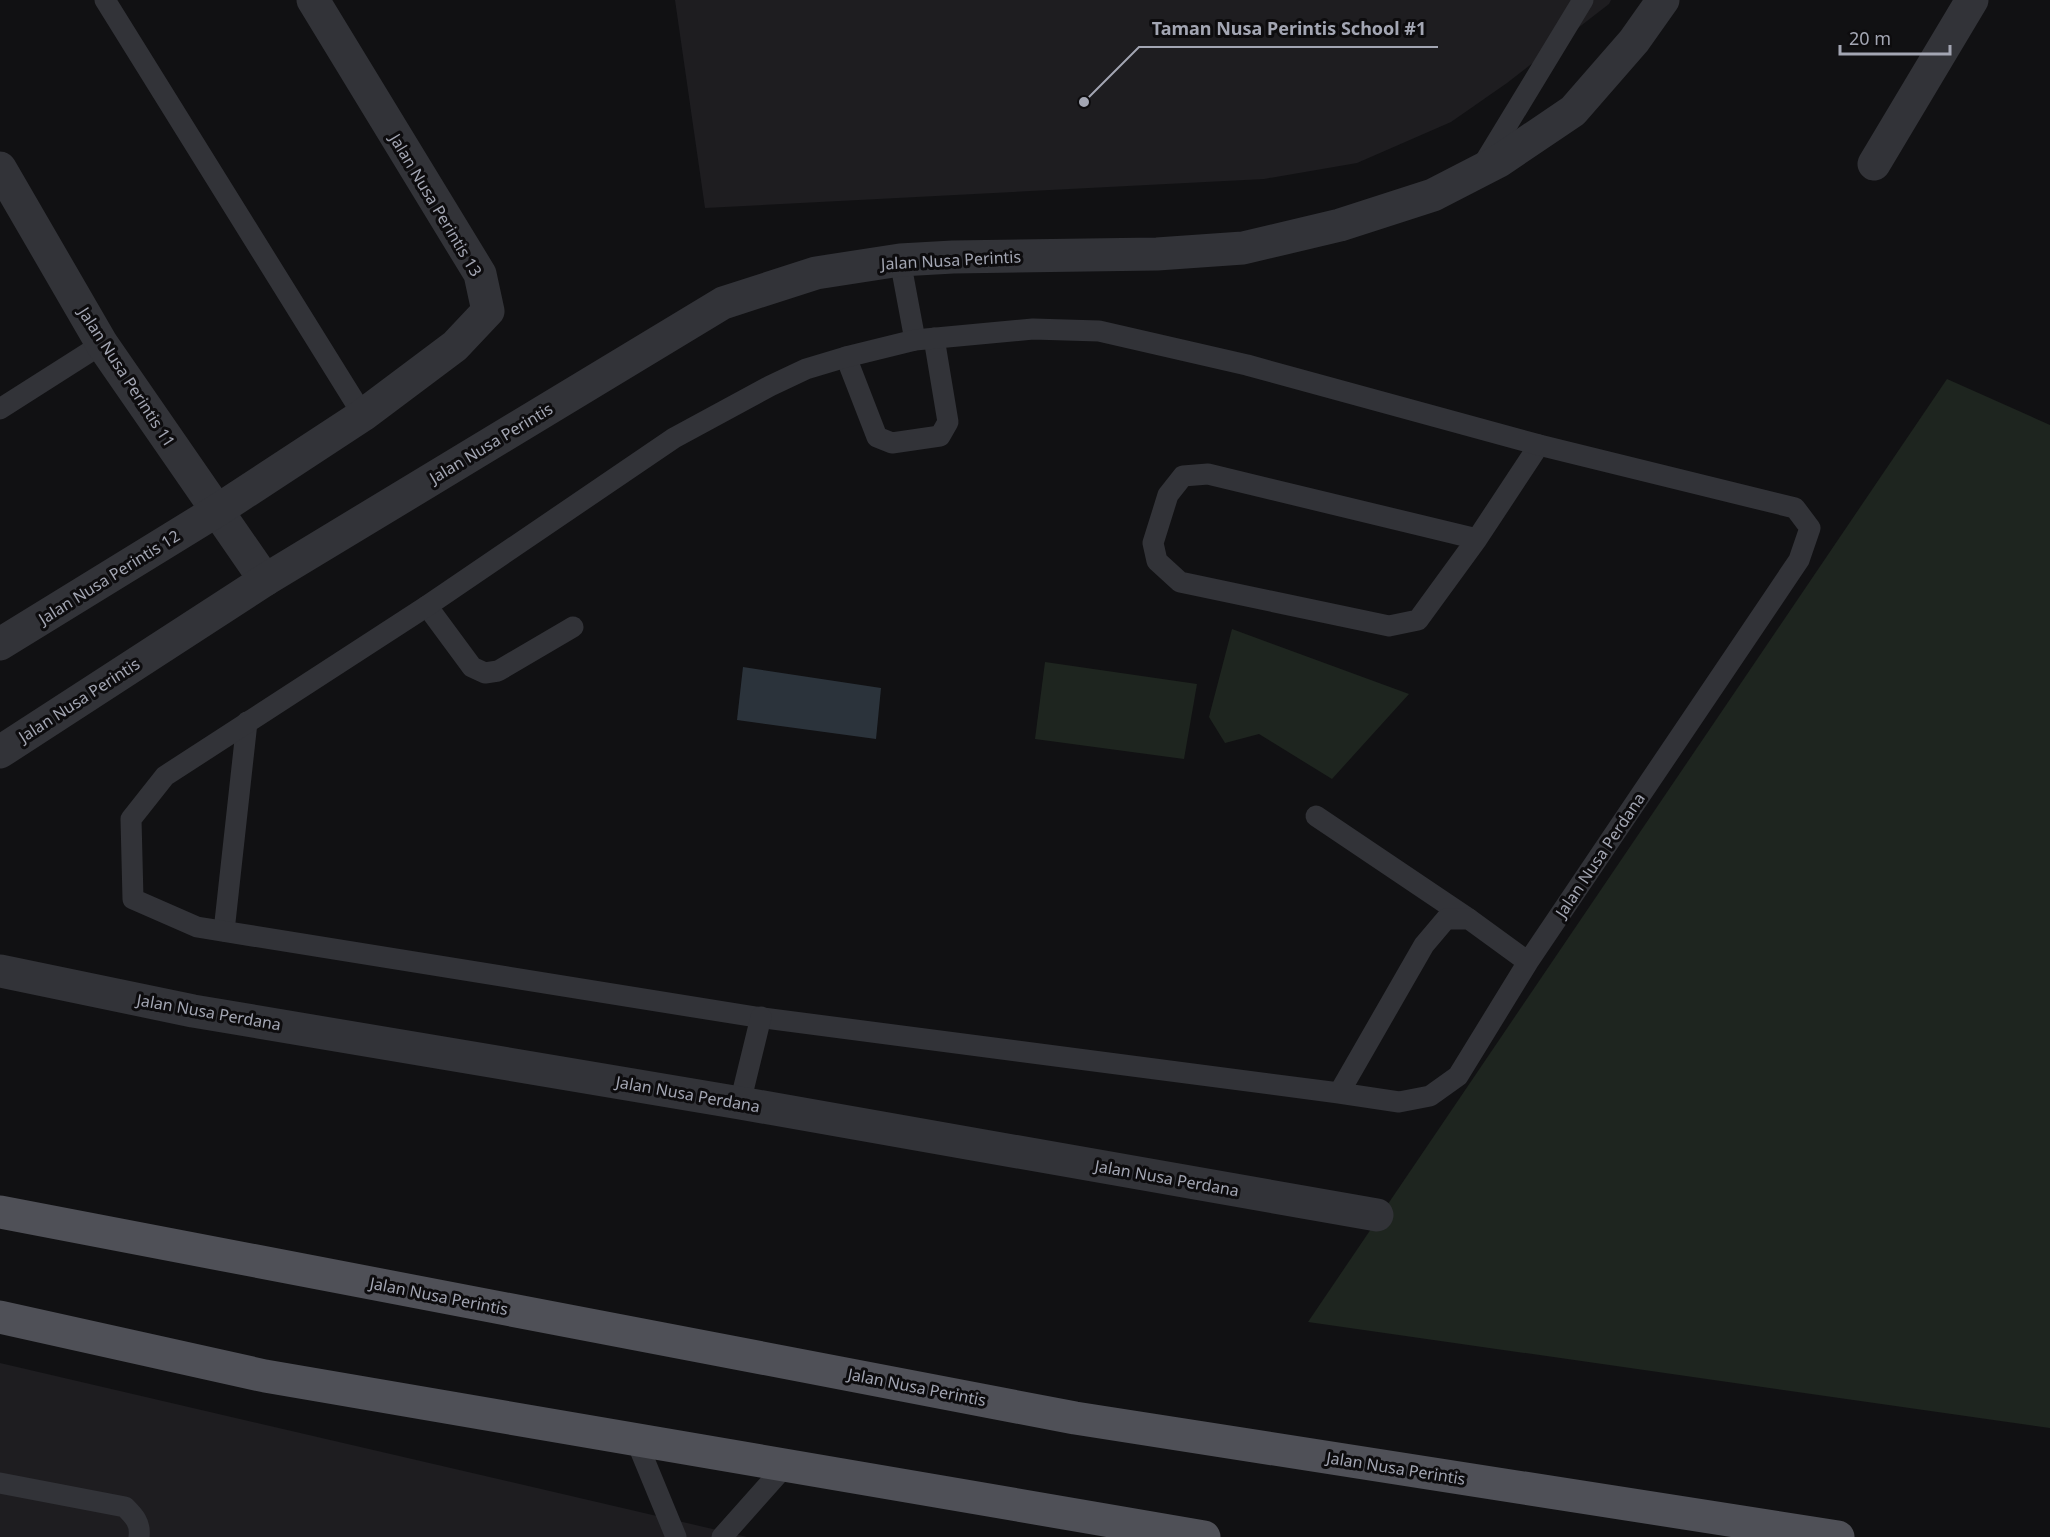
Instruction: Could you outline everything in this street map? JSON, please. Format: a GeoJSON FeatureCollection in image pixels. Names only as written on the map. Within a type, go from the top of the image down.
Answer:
{"type":"FeatureCollection","features":[{"type":"Feature","properties":{"kind":"main road","name":"Jalan Nusa Perintis"},"geometry":{"type":"LineString","coordinates":[[0,1212],[1075,1418],[1838,1537]]}},
{"type":"Feature","properties":{"kind":"main road"},"geometry":{"type":"LineString","coordinates":[[0,1317],[265,1376]]}},
{"type":"Feature","properties":{"kind":"main road"},"geometry":{"type":"LineString","coordinates":[[0,1336],[265,1376],[1204,1537]]}},
{"type":"Feature","properties":{"kind":"street","name":"Jalan Nusa Perintis 13"},"geometry":{"type":"LineString","coordinates":[[218,510],[363,415],[455,346],[488,310],[480,274],[313,0]]}},
{"type":"Feature","properties":{"kind":"street","name":"Jalan Nusa Perintis"},"geometry":{"type":"LineString","coordinates":[[0,752],[265,580],[723,303],[816,273],[900,260],[1157,254],[1243,248],[1340,225],[1433,195],[1499,161],[1573,111],[1634,41],[1663,0]]}},
{"type":"Feature","properties":{"kind":"street"},"geometry":{"type":"LineString","coordinates":[[1874,164],[1972,0]]}},
{"type":"Feature","properties":{"kind":"street","name":"Jalan Nusa Perintis 11"},"geometry":{"type":"LineString","coordinates":[[0,168],[11,213],[265,580]]}},
{"type":"Feature","properties":{"kind":"street","name":"Jalan Nusa Perintis 12"},"geometry":{"type":"LineString","coordinates":[[0,644],[218,510]]}},
{"type":"Feature","properties":{"kind":"street","name":"Jalan Nusa Perdana"},"geometry":{"type":"LineString","coordinates":[[0,971],[193,1011],[740,1103],[1377,1215]]}},
{"type":"Feature","properties":{"kind":"lane"},"geometry":{"type":"LineString","coordinates":[[105,0],[363,415]]}},
{"type":"Feature","properties":{"kind":"lane"},"geometry":{"type":"LineString","coordinates":[[1479,171],[1583,0]]}},
{"type":"Feature","properties":{"kind":"lane"},"geometry":{"type":"LineString","coordinates":[[846,357],[877,436],[892,443],[940,436],[948,422],[900,260]]}},
{"type":"Feature","properties":{"kind":"lane"},"geometry":{"type":"LineString","coordinates":[[224,931],[247,722],[427,606],[674,438],[806,369],[924,339],[1033,329],[1099,331],[1247,365],[1539,445],[1477,539],[1418,620],[1389,626],[1180,582],[1157,561],[1153,543],[1168,495],[1183,476],[1208,474],[1477,539]]}},
{"type":"Feature","properties":{"kind":"lane"},"geometry":{"type":"LineString","coordinates":[[0,409],[102,344]]}},
{"type":"Feature","properties":{"kind":"lane","name":"Jalan Nusa Perdana"},"geometry":{"type":"LineString","coordinates":[[247,722],[165,776],[131,819],[133,899],[197,927],[761,1017],[1399,1101],[1430,1096],[1458,1076],[1528,962],[1799,560],[1810,528],[1795,508],[1539,445]]}},
{"type":"Feature","properties":{"kind":"lane"},"geometry":{"type":"LineString","coordinates":[[427,606],[472,667],[485,673],[498,671],[573,627]]}},
{"type":"Feature","properties":{"kind":"lane"},"geometry":{"type":"LineString","coordinates":[[1316,816],[1469,919],[1528,962]]}},
{"type":"Feature","properties":{"kind":"lane"},"geometry":{"type":"LineString","coordinates":[[1339,1093],[1424,945],[1446,920],[1469,919]]}},
{"type":"Feature","properties":{"kind":"lane"},"geometry":{"type":"LineString","coordinates":[[740,1103],[761,1017]]}},
{"type":"Feature","properties":{"kind":"lane"},"geometry":{"type":"LineString","coordinates":[[636,1440],[676,1537]]}},
{"type":"Feature","properties":{"kind":"lane"},"geometry":{"type":"LineString","coordinates":[[722,1537],[786,1466]]}},
{"type":"Feature","properties":{"kind":"lane"},"geometry":{"type":"LineString","coordinates":[[0,1483],[124,1507],[136,1517],[140,1530],[139,1537]]}},
{"type":"Feature","properties":{"kind":"shaded area"},"geometry":{"type":"Polygon","coordinates":[[[675,0],[1611,0],[1609,4],[1507,83],[1451,122],[1357,163],[1264,179],[705,208],[675,0]]]}},
{"type":"Feature","properties":{"kind":"shaded area"},"geometry":{"type":"Polygon","coordinates":[[[1947,379],[2050,425],[2050,1428],[1308,1322],[1947,379]]]}},
{"type":"Feature","properties":{"kind":"shaded area"},"geometry":{"type":"Polygon","coordinates":[[[1232,629],[1409,694],[1332,779],[1259,734],[1225,743],[1209,717],[1232,629]]]}},
{"type":"Feature","properties":{"kind":"shaded area"},"geometry":{"type":"Polygon","coordinates":[[[1045,662],[1197,684],[1184,759],[1035,739],[1045,662]]]}},
{"type":"Feature","properties":{"kind":"shaded area"},"geometry":{"type":"Polygon","coordinates":[[[743,667],[881,688],[876,739],[737,720],[743,667]]]}},
{"type":"Feature","properties":{"kind":"shaded area"},"geometry":{"type":"Polygon","coordinates":[[[0,1363],[747,1537],[0,1537],[0,1363]]]}},
{"type":"Feature","properties":{"kind":"place","name":"Taman Nusa Perintis School #1"},"geometry":{"type":"Point","coordinates":[1084,102]}}]}
